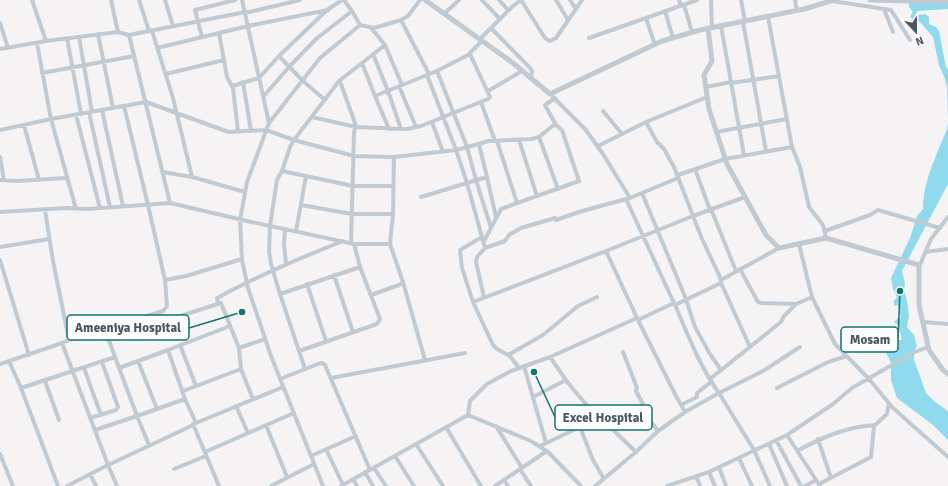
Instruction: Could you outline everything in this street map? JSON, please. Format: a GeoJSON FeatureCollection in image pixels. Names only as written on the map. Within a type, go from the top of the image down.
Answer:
{"type":"FeatureCollection","features":[{"type":"Feature","properties":{"kind":"street"},"geometry":{"type":"LineString","coordinates":[[32,0],[46,41]]}},
{"type":"Feature","properties":{"kind":"street"},"geometry":{"type":"LineString","coordinates":[[111,0],[118,32]]}},
{"type":"Feature","properties":{"kind":"street"},"geometry":{"type":"LineString","coordinates":[[139,0],[166,74],[192,177]]}},
{"type":"Feature","properties":{"kind":"street"},"geometry":{"type":"LineString","coordinates":[[165,0],[173,26]]}},
{"type":"Feature","properties":{"kind":"street"},"geometry":{"type":"LineString","coordinates":[[202,37],[195,10],[235,0]]}},
{"type":"Feature","properties":{"kind":"street"},"geometry":{"type":"LineString","coordinates":[[242,0],[269,123]]}},
{"type":"Feature","properties":{"kind":"street"},"geometry":{"type":"LineString","coordinates":[[0,49],[98,34],[118,32],[129,35],[300,0]]}},
{"type":"Feature","properties":{"kind":"street"},"geometry":{"type":"LineString","coordinates":[[232,86],[259,78],[279,56],[328,10],[345,0],[360,25],[372,28],[401,20],[408,16],[420,0]]}},
{"type":"Feature","properties":{"kind":"street"},"geometry":{"type":"LineString","coordinates":[[425,0],[481,40],[555,98],[585,129],[598,146],[628,199],[642,236],[710,381],[754,450],[770,486]]}},
{"type":"Feature","properties":{"kind":"street"},"geometry":{"type":"LineString","coordinates":[[444,14],[459,0]]}},
{"type":"Feature","properties":{"kind":"street"},"geometry":{"type":"LineString","coordinates":[[482,0],[500,19]]}},
{"type":"Feature","properties":{"kind":"street"},"geometry":{"type":"LineString","coordinates":[[498,0],[508,10]]}},
{"type":"Feature","properties":{"kind":"street"},"geometry":{"type":"LineString","coordinates":[[376,96],[437,71],[470,54],[508,10],[521,0],[547,40],[554,40],[582,0]]}},
{"type":"Feature","properties":{"kind":"street"},"geometry":{"type":"LineString","coordinates":[[556,0],[568,20]]}},
{"type":"Feature","properties":{"kind":"street"},"geometry":{"type":"LineString","coordinates":[[570,0],[576,9]]}},
{"type":"Feature","properties":{"kind":"street"},"geometry":{"type":"LineString","coordinates":[[679,0],[692,32]]}},
{"type":"Feature","properties":{"kind":"street"},"geometry":{"type":"LineString","coordinates":[[589,38],[698,0]]}},
{"type":"Feature","properties":{"kind":"street"},"geometry":{"type":"LineString","coordinates":[[711,0],[710,28],[712,61],[704,75],[709,109],[725,159],[766,235],[779,248]]}},
{"type":"Feature","properties":{"kind":"street"},"geometry":{"type":"LineString","coordinates":[[741,0],[766,152]]}},
{"type":"Feature","properties":{"kind":"street"},"geometry":{"type":"LineString","coordinates":[[795,0],[797,11]]}},
{"type":"Feature","properties":{"kind":"street"},"geometry":{"type":"LineString","coordinates":[[870,0],[948,2]]}},
{"type":"Feature","properties":{"kind":"street"},"geometry":{"type":"LineString","coordinates":[[550,94],[654,45],[673,38],[710,28],[797,11],[832,1],[884,9],[892,12],[910,40]]}},
{"type":"Feature","properties":{"kind":"street"},"geometry":{"type":"LineString","coordinates":[[884,9],[893,32]]}},
{"type":"Feature","properties":{"kind":"street"},"geometry":{"type":"LineString","coordinates":[[157,48],[248,26],[328,10]]}},
{"type":"Feature","properties":{"kind":"street"},"geometry":{"type":"LineString","coordinates":[[263,97],[289,66],[318,37],[352,11]]}},
{"type":"Feature","properties":{"kind":"street"},"geometry":{"type":"LineString","coordinates":[[665,12],[673,38]]}},
{"type":"Feature","properties":{"kind":"street"},"geometry":{"type":"LineString","coordinates":[[768,16],[792,147],[800,167],[809,207],[823,225],[826,238]]}},
{"type":"Feature","properties":{"kind":"street"},"geometry":{"type":"LineString","coordinates":[[646,18],[654,45]]}},
{"type":"Feature","properties":{"kind":"street"},"geometry":{"type":"LineString","coordinates":[[401,20],[428,74],[444,117],[467,183],[485,248]]}},
{"type":"Feature","properties":{"kind":"street"},"geometry":{"type":"LineString","coordinates":[[0,23],[8,48]]}},
{"type":"Feature","properties":{"kind":"street"},"geometry":{"type":"LineString","coordinates":[[323,486],[265,339],[247,281],[242,259],[240,220],[247,182],[269,123],[320,58],[360,25]]}},
{"type":"Feature","properties":{"kind":"street"},"geometry":{"type":"LineString","coordinates":[[721,26],[744,155]]}},
{"type":"Feature","properties":{"kind":"street"},"geometry":{"type":"LineString","coordinates":[[372,28],[385,45],[416,127]]}},
{"type":"Feature","properties":{"kind":"street"},"geometry":{"type":"LineString","coordinates":[[491,28],[531,69],[531,78]]}},
{"type":"Feature","properties":{"kind":"street"},"geometry":{"type":"LineString","coordinates":[[219,33],[228,79],[232,86],[238,131]]}},
{"type":"Feature","properties":{"kind":"street"},"geometry":{"type":"LineString","coordinates":[[98,34],[113,108]]}},
{"type":"Feature","properties":{"kind":"street"},"geometry":{"type":"LineString","coordinates":[[129,35],[170,203]]}},
{"type":"Feature","properties":{"kind":"street"},"geometry":{"type":"LineString","coordinates":[[79,37],[91,112],[110,207]]}},
{"type":"Feature","properties":{"kind":"street"},"geometry":{"type":"LineString","coordinates":[[67,38],[74,67],[81,114]]}},
{"type":"Feature","properties":{"kind":"street"},"geometry":{"type":"LineString","coordinates":[[37,43],[51,119],[66,178],[76,209]]}},
{"type":"Feature","properties":{"kind":"street"},"geometry":{"type":"LineString","coordinates":[[305,369],[280,294],[269,251],[270,226],[277,180],[282,171],[290,146],[339,81],[385,45]]}},
{"type":"Feature","properties":{"kind":"street"},"geometry":{"type":"LineString","coordinates":[[373,54],[401,129]]}},
{"type":"Feature","properties":{"kind":"street"},"geometry":{"type":"LineString","coordinates":[[312,117],[356,127],[389,129],[416,127],[432,122],[490,97],[470,54]]}},
{"type":"Feature","properties":{"kind":"street"},"geometry":{"type":"LineString","coordinates":[[42,73],[134,56]]}},
{"type":"Feature","properties":{"kind":"street"},"geometry":{"type":"LineString","coordinates":[[279,56],[302,80],[325,100]]}},
{"type":"Feature","properties":{"kind":"street"},"geometry":{"type":"LineString","coordinates":[[166,74],[224,60]]}},
{"type":"Feature","properties":{"kind":"street"},"geometry":{"type":"LineString","coordinates":[[362,63],[389,129]]}},
{"type":"Feature","properties":{"kind":"street"},"geometry":{"type":"LineString","coordinates":[[437,71],[467,147],[491,228]]}},
{"type":"Feature","properties":{"kind":"street"},"geometry":{"type":"LineString","coordinates":[[488,91],[522,71]]}},
{"type":"Feature","properties":{"kind":"street"},"geometry":{"type":"LineString","coordinates":[[706,87],[731,82],[779,76]]}},
{"type":"Feature","properties":{"kind":"street"},"geometry":{"type":"LineString","coordinates":[[299,351],[377,324],[380,321],[360,267],[353,243],[352,214],[354,132],[356,127],[339,81]]}},
{"type":"Feature","properties":{"kind":"street"},"geometry":{"type":"LineString","coordinates":[[244,82],[251,131]]}},
{"type":"Feature","properties":{"kind":"street"},"geometry":{"type":"LineString","coordinates":[[598,146],[646,122],[707,97]]}},
{"type":"Feature","properties":{"kind":"street"},"geometry":{"type":"LineString","coordinates":[[519,368],[512,358],[493,345],[473,302],[462,268],[460,250],[483,239],[491,228],[501,209],[579,181],[562,130],[555,124],[545,105],[555,98]]}},
{"type":"Feature","properties":{"kind":"street"},"geometry":{"type":"LineString","coordinates":[[0,130],[146,102],[223,130],[266,130],[294,140],[354,156],[394,158],[456,150],[488,141],[531,139],[539,137],[555,124]]}},
{"type":"Feature","properties":{"kind":"street"},"geometry":{"type":"LineString","coordinates":[[481,102],[518,203]]}},
{"type":"Feature","properties":{"kind":"street"},"geometry":{"type":"LineString","coordinates":[[0,364],[69,340],[163,311],[168,306],[165,280],[124,106]]}},
{"type":"Feature","properties":{"kind":"street"},"geometry":{"type":"LineString","coordinates":[[102,110],[123,206]]}},
{"type":"Feature","properties":{"kind":"street"},"geometry":{"type":"LineString","coordinates":[[603,111],[622,134]]}},
{"type":"Feature","properties":{"kind":"street"},"geometry":{"type":"LineString","coordinates":[[76,115],[100,208]]}},
{"type":"Feature","properties":{"kind":"street"},"geometry":{"type":"LineString","coordinates":[[716,132],[787,119]]}},
{"type":"Feature","properties":{"kind":"street"},"geometry":{"type":"LineString","coordinates":[[432,122],[443,152]]}},
{"type":"Feature","properties":{"kind":"street"},"geometry":{"type":"LineString","coordinates":[[646,122],[657,142],[664,149],[674,167],[693,216],[750,347]]}},
{"type":"Feature","properties":{"kind":"street"},"geometry":{"type":"LineString","coordinates":[[24,125],[38,180]]}},
{"type":"Feature","properties":{"kind":"street"},"geometry":{"type":"LineString","coordinates":[[539,137],[558,189]]}},
{"type":"Feature","properties":{"kind":"street"},"geometry":{"type":"LineString","coordinates":[[519,140],[537,196]]}},
{"type":"Feature","properties":{"kind":"street"},"geometry":{"type":"LineString","coordinates":[[479,144],[496,217]]}},
{"type":"Feature","properties":{"kind":"street"},"geometry":{"type":"LineString","coordinates":[[484,297],[476,262],[477,258],[485,248],[505,241],[509,235],[521,228],[555,218],[556,220],[582,211],[628,199],[695,169],[725,159],[792,147]]}},
{"type":"Feature","properties":{"kind":"street"},"geometry":{"type":"LineString","coordinates":[[0,156],[2,180],[16,181],[66,178]]}},
{"type":"Feature","properties":{"kind":"street"},"geometry":{"type":"LineString","coordinates":[[394,158],[393,214],[390,244],[403,282],[425,360]]}},
{"type":"Feature","properties":{"kind":"street"},"geometry":{"type":"LineString","coordinates":[[695,169],[710,210],[738,270],[758,302],[796,304]]}},
{"type":"Feature","properties":{"kind":"street"},"geometry":{"type":"LineString","coordinates":[[282,171],[353,186],[393,186]]}},
{"type":"Feature","properties":{"kind":"street"},"geometry":{"type":"LineString","coordinates":[[163,172],[192,177],[245,192]]}},
{"type":"Feature","properties":{"kind":"street"},"geometry":{"type":"LineString","coordinates":[[296,231],[306,176]]}},
{"type":"Feature","properties":{"kind":"street"},"geometry":{"type":"LineString","coordinates":[[421,197],[487,177]]}},
{"type":"Feature","properties":{"kind":"street"},"geometry":{"type":"LineString","coordinates":[[642,193],[686,299],[695,327],[710,354],[722,370]]}},
{"type":"Feature","properties":{"kind":"street"},"geometry":{"type":"LineString","coordinates":[[473,302],[745,197]]}},
{"type":"Feature","properties":{"kind":"street"},"geometry":{"type":"LineString","coordinates":[[0,212],[100,208],[170,203],[240,220],[353,243],[390,244]]}},
{"type":"Feature","properties":{"kind":"street"},"geometry":{"type":"LineString","coordinates":[[301,205],[352,214],[393,214]]}},
{"type":"Feature","properties":{"kind":"street"},"geometry":{"type":"LineString","coordinates":[[45,210],[69,340]]}},
{"type":"Feature","properties":{"kind":"street"},"geometry":{"type":"LineString","coordinates":[[825,231],[870,216],[879,210],[940,228]]}},
{"type":"Feature","properties":{"kind":"street"},"geometry":{"type":"LineString","coordinates":[[948,217],[931,239],[919,266],[919,305],[928,347],[943,370],[948,374]]}},
{"type":"Feature","properties":{"kind":"street"},"geometry":{"type":"LineString","coordinates":[[285,229],[284,244],[286,264]]}},
{"type":"Feature","properties":{"kind":"street"},"geometry":{"type":"LineString","coordinates":[[468,415],[470,401],[487,384],[519,368],[550,357],[686,299],[779,248],[826,238],[874,251],[919,266]]}},
{"type":"Feature","properties":{"kind":"street"},"geometry":{"type":"LineString","coordinates":[[0,247],[50,239]]}},
{"type":"Feature","properties":{"kind":"street"},"geometry":{"type":"LineString","coordinates":[[218,304],[217,298],[247,281],[343,241]]}},
{"type":"Feature","properties":{"kind":"street"},"geometry":{"type":"LineString","coordinates":[[799,244],[812,297],[835,344],[889,403],[948,457]]}},
{"type":"Feature","properties":{"kind":"street"},"geometry":{"type":"LineString","coordinates":[[926,252],[948,249]]}},
{"type":"Feature","properties":{"kind":"street"},"geometry":{"type":"LineString","coordinates":[[606,251],[637,319],[685,412]]}},
{"type":"Feature","properties":{"kind":"street"},"geometry":{"type":"LineString","coordinates":[[165,280],[186,276],[242,259]]}},
{"type":"Feature","properties":{"kind":"street"},"geometry":{"type":"LineString","coordinates":[[0,260],[29,355]]}},
{"type":"Feature","properties":{"kind":"street"},"geometry":{"type":"LineString","coordinates":[[280,294],[360,267]]}},
{"type":"Feature","properties":{"kind":"street"},"geometry":{"type":"LineString","coordinates":[[334,275],[353,332]]}},
{"type":"Feature","properties":{"kind":"street"},"geometry":{"type":"LineString","coordinates":[[371,295],[399,285],[403,282]]}},
{"type":"Feature","properties":{"kind":"street"},"geometry":{"type":"LineString","coordinates":[[307,284],[326,341]]}},
{"type":"Feature","properties":{"kind":"street"},"geometry":{"type":"LineString","coordinates":[[508,355],[543,335],[578,306],[597,297]]}},
{"type":"Feature","properties":{"kind":"street"},"geometry":{"type":"LineString","coordinates":[[681,405],[697,397],[697,393],[722,370],[780,322],[796,304],[812,297]]}},
{"type":"Feature","properties":{"kind":"street"},"geometry":{"type":"LineString","coordinates":[[174,318],[222,303],[239,348],[241,369],[253,399]]}},
{"type":"Feature","properties":{"kind":"street"},"geometry":{"type":"LineString","coordinates":[[923,322],[948,324]]}},
{"type":"Feature","properties":{"kind":"street"},"geometry":{"type":"LineString","coordinates":[[119,368],[230,326]]}},
{"type":"Feature","properties":{"kind":"street"},"geometry":{"type":"LineString","coordinates":[[105,329],[149,445]]}},
{"type":"Feature","properties":{"kind":"street"},"geometry":{"type":"LineString","coordinates":[[239,348],[265,339]]}},
{"type":"Feature","properties":{"kind":"street"},"geometry":{"type":"LineString","coordinates":[[62,343],[117,486]]}},
{"type":"Feature","properties":{"kind":"street"},"geometry":{"type":"LineString","coordinates":[[180,345],[196,386]]}},
{"type":"Feature","properties":{"kind":"street"},"geometry":{"type":"LineString","coordinates":[[595,486],[636,452],[658,431],[685,412],[763,371],[800,347]]}},
{"type":"Feature","properties":{"kind":"street"},"geometry":{"type":"LineString","coordinates":[[667,486],[675,485],[709,472],[788,435],[833,404],[852,388],[915,352],[928,347]]}},
{"type":"Feature","properties":{"kind":"street"},"geometry":{"type":"LineString","coordinates":[[168,350],[205,454],[219,486]]}},
{"type":"Feature","properties":{"kind":"street"},"geometry":{"type":"LineString","coordinates":[[623,352],[637,388],[636,391],[646,410],[645,414],[658,431]]}},
{"type":"Feature","properties":{"kind":"street"},"geometry":{"type":"LineString","coordinates":[[331,378],[465,353]]}},
{"type":"Feature","properties":{"kind":"street"},"geometry":{"type":"LineString","coordinates":[[777,388],[828,362],[847,356]]}},
{"type":"Feature","properties":{"kind":"street"},"geometry":{"type":"LineString","coordinates":[[22,388],[115,357]]}},
{"type":"Feature","properties":{"kind":"street"},"geometry":{"type":"LineString","coordinates":[[550,357],[566,380],[602,423],[605,422],[636,452]]}},
{"type":"Feature","properties":{"kind":"street"},"geometry":{"type":"LineString","coordinates":[[9,361],[22,388],[58,486]]}},
{"type":"Feature","properties":{"kind":"street"},"geometry":{"type":"LineString","coordinates":[[138,361],[157,409]]}},
{"type":"Feature","properties":{"kind":"street"},"geometry":{"type":"LineString","coordinates":[[90,418],[116,410],[118,407],[102,362]]}},
{"type":"Feature","properties":{"kind":"street"},"geometry":{"type":"LineString","coordinates":[[280,379],[322,363],[327,368],[372,469],[386,486]]}},
{"type":"Feature","properties":{"kind":"street"},"geometry":{"type":"LineString","coordinates":[[524,366],[546,443]]}},
{"type":"Feature","properties":{"kind":"street"},"geometry":{"type":"LineString","coordinates":[[84,368],[101,415]]}},
{"type":"Feature","properties":{"kind":"street"},"geometry":{"type":"LineString","coordinates":[[183,391],[241,369]]}},
{"type":"Feature","properties":{"kind":"street"},"geometry":{"type":"LineString","coordinates":[[533,397],[566,380]]}},
{"type":"Feature","properties":{"kind":"street"},"geometry":{"type":"LineString","coordinates":[[45,381],[59,420]]}},
{"type":"Feature","properties":{"kind":"street"},"geometry":{"type":"LineString","coordinates":[[67,486],[149,445],[236,406],[283,387]]}},
{"type":"Feature","properties":{"kind":"street"},"geometry":{"type":"LineString","coordinates":[[95,430],[185,399]]}},
{"type":"Feature","properties":{"kind":"street"},"geometry":{"type":"LineString","coordinates":[[797,451],[818,439],[855,427],[875,425],[887,414],[889,403]]}},
{"type":"Feature","properties":{"kind":"street"},"geometry":{"type":"LineString","coordinates":[[236,406],[248,433]]}},
{"type":"Feature","properties":{"kind":"street"},"geometry":{"type":"LineString","coordinates":[[174,469],[248,433],[294,413]]}},
{"type":"Feature","properties":{"kind":"street"},"geometry":{"type":"LineString","coordinates":[[326,449],[342,485],[468,415],[496,425],[540,446],[547,451],[582,486]]}},
{"type":"Feature","properties":{"kind":"street"},"geometry":{"type":"LineString","coordinates":[[266,425],[287,478]]}},
{"type":"Feature","properties":{"kind":"street"},"geometry":{"type":"LineString","coordinates":[[496,425],[531,486]]}},
{"type":"Feature","properties":{"kind":"street"},"geometry":{"type":"LineString","coordinates":[[788,435],[820,485],[871,457],[875,425]]}},
{"type":"Feature","properties":{"kind":"street"},"geometry":{"type":"LineString","coordinates":[[446,427],[481,486]]}},
{"type":"Feature","properties":{"kind":"street"},"geometry":{"type":"LineString","coordinates":[[540,446],[580,427],[604,486]]}},
{"type":"Feature","properties":{"kind":"street"},"geometry":{"type":"LineString","coordinates":[[311,456],[356,436]]}},
{"type":"Feature","properties":{"kind":"street"},"geometry":{"type":"LineString","coordinates":[[818,439],[831,478]]}},
{"type":"Feature","properties":{"kind":"street"},"geometry":{"type":"LineString","coordinates":[[776,440],[801,486]]}},
{"type":"Feature","properties":{"kind":"street"},"geometry":{"type":"LineString","coordinates":[[416,444],[443,486]]}},
{"type":"Feature","properties":{"kind":"street"},"geometry":{"type":"LineString","coordinates":[[769,444],[787,486]]}},
{"type":"Feature","properties":{"kind":"street"},"geometry":{"type":"LineString","coordinates":[[496,486],[547,451]]}},
{"type":"Feature","properties":{"kind":"street"},"geometry":{"type":"LineString","coordinates":[[0,454],[13,486]]}},
{"type":"Feature","properties":{"kind":"street"},"geometry":{"type":"LineString","coordinates":[[395,456],[414,486]]}},
{"type":"Feature","properties":{"kind":"street"},"geometry":{"type":"LineString","coordinates":[[739,458],[752,486]]}},
{"type":"Feature","properties":{"kind":"street"},"geometry":{"type":"LineString","coordinates":[[271,486],[314,464]]}},
{"type":"Feature","properties":{"kind":"street"},"geometry":{"type":"LineString","coordinates":[[718,467],[726,486]]}},
{"type":"Feature","properties":{"kind":"street"},"geometry":{"type":"LineString","coordinates":[[365,472],[374,486]]}},
{"type":"Feature","properties":{"kind":"street"},"geometry":{"type":"LineString","coordinates":[[709,472],[715,486]]}},
{"type":"Feature","properties":{"kind":"street"},"geometry":{"type":"LineString","coordinates":[[90,474],[96,486]]}},
{"type":"Feature","properties":{"kind":"street"},"geometry":{"type":"LineString","coordinates":[[696,476],[700,486]]}},
{"type":"Feature","properties":{"kind":"street"},"geometry":{"type":"LineString","coordinates":[[353,480],[357,486]]}},
{"type":"Feature","properties":{"kind":"street"},"geometry":{"type":"LineString","coordinates":[[504,480],[508,486]]}},
{"type":"Feature","properties":{"kind":"street"},"geometry":{"type":"LineString","coordinates":[[686,480],[688,486]]}},
{"type":"Feature","properties":{"kind":"street"},"geometry":{"type":"LineString","coordinates":[[805,486],[816,480]]}},
{"type":"Feature","properties":{"kind":"water"},"geometry":{"type":"Polygon","coordinates":[[[909,0],[948,0],[948,9],[917,11],[918,15],[925,14],[929,17],[929,24],[936,27],[939,31],[946,67],[948,69],[948,119],[947,87],[939,65],[933,37],[920,22],[910,17],[913,11],[909,7],[909,0]]]}},
{"type":"Feature","properties":{"kind":"water"},"geometry":{"type":"Polygon","coordinates":[[[948,122],[948,184],[902,271],[909,316],[907,327],[914,335],[917,346],[914,351],[914,360],[926,393],[935,402],[948,411],[948,440],[933,425],[897,398],[891,380],[891,363],[880,340],[902,340],[898,325],[894,322],[898,318],[901,318],[898,305],[894,306],[894,301],[897,297],[893,289],[891,278],[910,238],[917,216],[923,209],[925,188],[947,129],[948,122]]]}},
{"type":"Feature","properties":{"kind":"place","name":"Mosam"},"geometry":{"type":"Point","coordinates":[900,291]}},
{"type":"Feature","properties":{"kind":"place","name":"Ameeniya Hospital"},"geometry":{"type":"Point","coordinates":[242,312]}},
{"type":"Feature","properties":{"kind":"place","name":"Excel Hospital"},"geometry":{"type":"Point","coordinates":[534,372]}}]}
